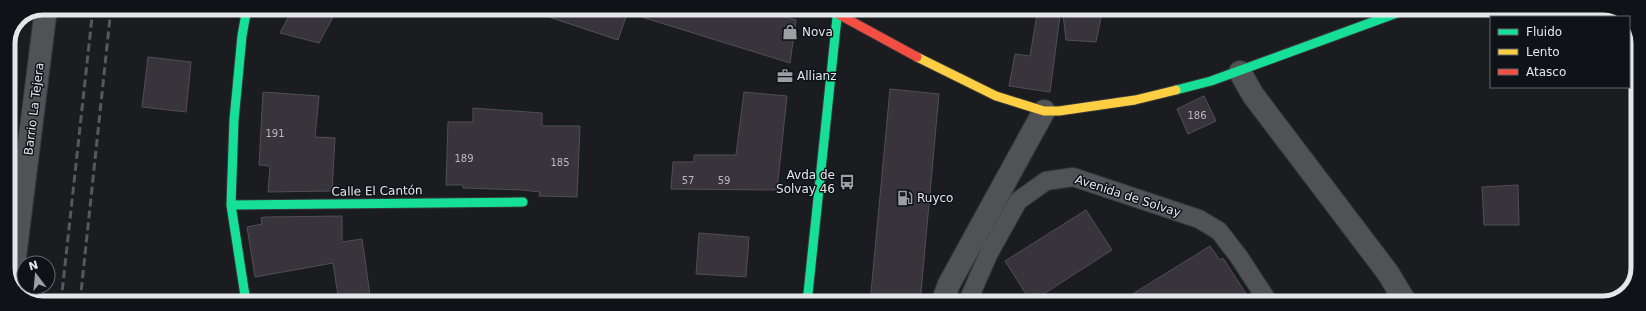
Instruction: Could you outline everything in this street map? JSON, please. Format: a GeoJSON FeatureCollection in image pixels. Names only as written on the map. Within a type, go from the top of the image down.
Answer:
{"type":"FeatureCollection","features":[{"type":"Feature","properties":{"kind":"main road"},"geometry":{"type":"LineString","coordinates":[[245,296],[231,205],[234,120],[242,36],[246,15]]}},
{"type":"Feature","properties":{"kind":"main road"},"geometry":{"type":"LineString","coordinates":[[808,296],[838,15]]}},
{"type":"Feature","properties":{"kind":"main road"},"geometry":{"type":"LineString","coordinates":[[845,15],[938,68],[996,96],[1044,111],[1059,111],[1135,100],[1179,90],[1240,72],[1392,15]]}},
{"type":"Feature","properties":{"kind":"main road","name":"Calle El Cantón"},"geometry":{"type":"LineString","coordinates":[[231,205],[523,202]]}},
{"type":"Feature","properties":{"kind":"street","name":"Barrio La Tejera"},"geometry":{"type":"LineString","coordinates":[[15,257],[45,15]]}},
{"type":"Feature","properties":{"kind":"street"},"geometry":{"type":"LineString","coordinates":[[1240,72],[1253,95],[1383,266],[1402,296]]}},
{"type":"Feature","properties":{"kind":"street"},"geometry":{"type":"LineString","coordinates":[[945,296],[949,284],[1044,111]]}},
{"type":"Feature","properties":{"kind":"lane","name":"Avenida de Solvay"},"geometry":{"type":"LineString","coordinates":[[969,296],[989,253],[1018,201],[1046,181],[1072,177],[1199,219],[1219,232],[1239,257],[1264,296]]}},
{"type":"Feature","properties":{"kind":"building"},"geometry":{"type":"Polygon","coordinates":[[[289,15],[334,15],[319,43],[280,33],[289,15]]]}},
{"type":"Feature","properties":{"kind":"building"},"geometry":{"type":"Polygon","coordinates":[[[543,15],[627,15],[618,40],[543,15]]]}},
{"type":"Feature","properties":{"kind":"building"},"geometry":{"type":"Polygon","coordinates":[[[635,15],[778,15],[796,20],[790,63],[635,15]]]}},
{"type":"Feature","properties":{"kind":"building"},"geometry":{"type":"Polygon","coordinates":[[[1037,15],[1060,15],[1050,92],[1009,86],[1015,54],[1030,56],[1037,15]]]}},
{"type":"Feature","properties":{"kind":"building"},"geometry":{"type":"Polygon","coordinates":[[[1063,15],[1102,15],[1096,42],[1066,40],[1063,15]]]}},
{"type":"Feature","properties":{"kind":"building"},"geometry":{"type":"Polygon","coordinates":[[[148,57],[191,62],[186,112],[142,107],[148,57]]]}},
{"type":"Feature","properties":{"kind":"building","name":"Ruyco"},"geometry":{"type":"Polygon","coordinates":[[[890,89],[939,94],[921,296],[871,296],[890,89]]]}},
{"type":"Feature","properties":{"kind":"building"},"geometry":{"type":"Polygon","coordinates":[[[263,92],[319,96],[315,137],[335,138],[332,191],[268,192],[270,166],[259,165],[263,92]]]}},
{"type":"Feature","properties":{"kind":"building"},"geometry":{"type":"Polygon","coordinates":[[[744,92],[787,96],[777,190],[671,189],[673,162],[694,162],[694,155],[736,155],[744,92]]]}},
{"type":"Feature","properties":{"kind":"building"},"geometry":{"type":"Polygon","coordinates":[[[1204,96],[1216,121],[1188,134],[1177,109],[1204,96]]]}},
{"type":"Feature","properties":{"kind":"building"},"geometry":{"type":"Polygon","coordinates":[[[473,108],[542,113],[542,126],[580,126],[577,197],[539,196],[540,192],[463,188],[463,185],[446,185],[448,122],[473,122],[473,108]]]}},
{"type":"Feature","properties":{"kind":"building"},"geometry":{"type":"Polygon","coordinates":[[[1518,185],[1519,225],[1484,225],[1482,187],[1518,185]]]}},
{"type":"Feature","properties":{"kind":"building"},"geometry":{"type":"Polygon","coordinates":[[[1086,210],[1112,250],[1040,296],[1027,296],[1005,261],[1086,210]]]}},
{"type":"Feature","properties":{"kind":"building"},"geometry":{"type":"Polygon","coordinates":[[[342,216],[342,242],[362,239],[370,296],[338,296],[333,263],[255,277],[247,227],[262,224],[261,218],[342,216]]]}},
{"type":"Feature","properties":{"kind":"building"},"geometry":{"type":"Polygon","coordinates":[[[699,233],[749,237],[746,277],[696,274],[699,233]]]}},
{"type":"Feature","properties":{"kind":"building"},"geometry":{"type":"Polygon","coordinates":[[[1210,246],[1220,260],[1223,258],[1247,296],[1129,296],[1210,246]]]}},
{"type":"Feature","properties":{"kind":"railway"},"geometry":{"type":"LineString","coordinates":[[62,296],[92,15]]}},
{"type":"Feature","properties":{"kind":"railway"},"geometry":{"type":"LineString","coordinates":[[81,296],[110,15]]}},
{"type":"Feature","properties":{"kind":"traffic: fast"},"geometry":{"type":"LineString","coordinates":[[245,296],[231,205],[234,120],[242,36],[246,15]]}},
{"type":"Feature","properties":{"kind":"traffic: fast"},"geometry":{"type":"LineString","coordinates":[[808,296],[837,15]]}},
{"type":"Feature","properties":{"kind":"traffic: fast"},"geometry":{"type":"LineString","coordinates":[[1176,90],[1211,81],[1392,15]]}},
{"type":"Feature","properties":{"kind":"traffic: fast"},"geometry":{"type":"LineString","coordinates":[[231,205],[523,202]]}},
{"type":"Feature","properties":{"kind":"traffic: slow"},"geometry":{"type":"LineString","coordinates":[[917,57],[996,96],[1044,111],[1059,111],[1135,100],[1176,90]]}},
{"type":"Feature","properties":{"kind":"traffic: jam"},"geometry":{"type":"LineString","coordinates":[[840,15],[917,57]]}},
{"type":"Feature","properties":{"kind":"place","name":"Nova"},"geometry":{"type":"Point","coordinates":[790,32]}},
{"type":"Feature","properties":{"kind":"place","name":"Allianz"},"geometry":{"type":"Point","coordinates":[785,76]}},
{"type":"Feature","properties":{"kind":"place","name":"Avda de Solvay 46"},"geometry":{"type":"Point","coordinates":[847,182]}},
{"type":"Feature","properties":{"kind":"place","name":"Ruyco"},"geometry":{"type":"Point","coordinates":[905,198]}}]}
